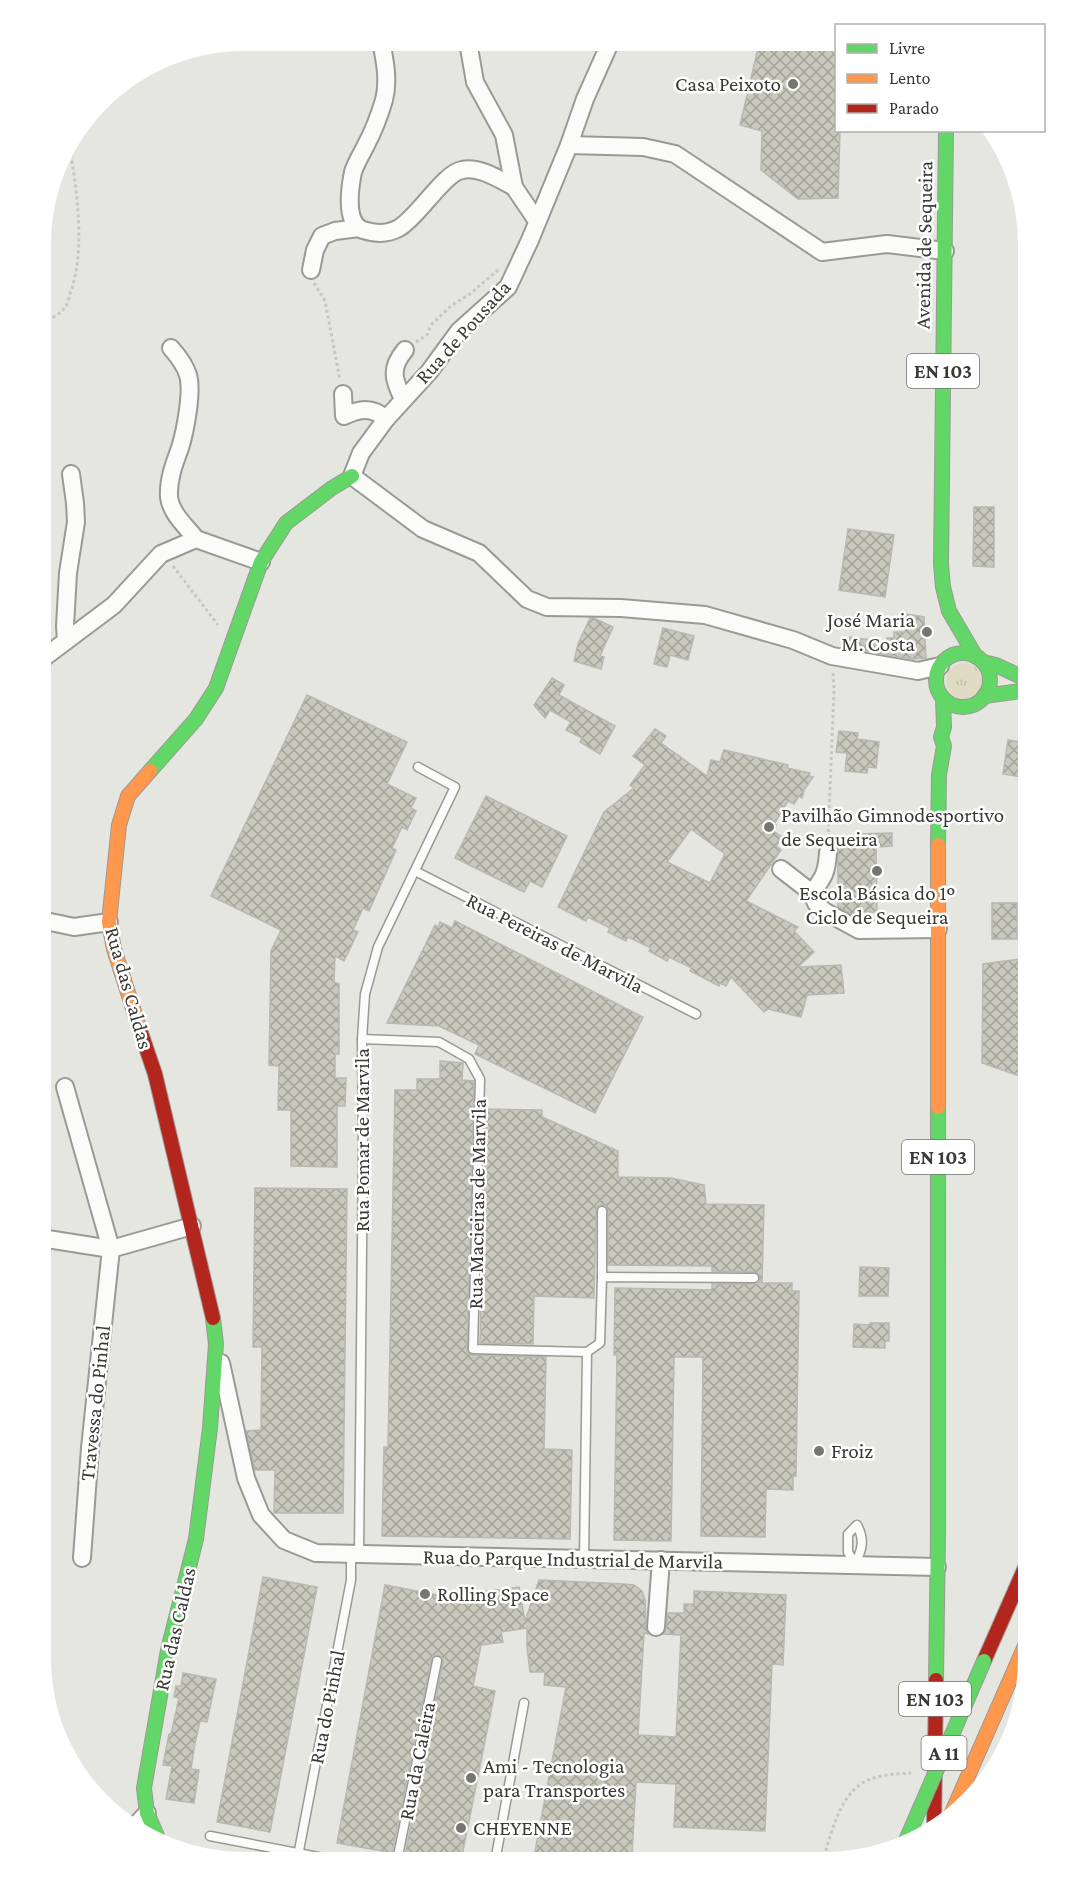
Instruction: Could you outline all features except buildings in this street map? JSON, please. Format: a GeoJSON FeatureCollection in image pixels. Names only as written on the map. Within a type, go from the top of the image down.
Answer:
{"type":"FeatureCollection","features":[{"type":"Feature","properties":{"kind":"main road","name":"Avenida de Sequeira"},"geometry":{"type":"LineString","coordinates":[[941,677],[949,611],[943,587],[941,564],[946,132]]}},
{"type":"Feature","properties":{"kind":"main road","name":"Rua das Caldas"},"geometry":{"type":"LineString","coordinates":[[143,1821],[146,1776],[168,1650],[196,1539],[211,1420],[215,1369],[214,1324],[155,1074],[114,949],[109,922],[119,825],[128,796],[196,719],[216,688],[261,562],[286,523],[332,488],[352,476]]}},
{"type":"Feature","properties":{"kind":"main road","name":"Avenida de Sequeira"},"geometry":{"type":"LineString","coordinates":[[949,611],[980,659]]}},
{"type":"Feature","properties":{"kind":"main road"},"geometry":{"type":"LineString","coordinates":[[1018,676],[961,653],[952,655],[941,677],[955,706],[972,705],[984,696],[1018,691]]}},
{"type":"Feature","properties":{"kind":"main road","name":"EN 103"},"geometry":{"type":"LineString","coordinates":[[980,659],[990,676],[989,687],[984,696]]}},
{"type":"Feature","properties":{"kind":"main road","name":"EN 103"},"geometry":{"type":"LineString","coordinates":[[934,1818],[938,1567],[939,775],[944,746],[941,737],[944,727],[941,677]]}},
{"type":"Feature","properties":{"kind":"main road"},"geometry":{"type":"LineString","coordinates":[[944,746],[963,723],[972,705]]}},
{"type":"Feature","properties":{"kind":"main road","name":"A 11"},"geometry":{"type":"LineString","coordinates":[[910,1832],[1018,1584]]}},
{"type":"Feature","properties":{"kind":"main road","name":"A 11"},"geometry":{"type":"LineString","coordinates":[[959,1797],[1018,1662]]}},
{"type":"Feature","properties":{"kind":"street"},"geometry":{"type":"LineString","coordinates":[[359,228],[351,218],[350,201],[354,170],[374,128],[384,98],[386,69],[383,51]]}},
{"type":"Feature","properties":{"kind":"street"},"geometry":{"type":"LineString","coordinates":[[470,51],[475,82],[504,135],[514,187],[537,221]]}},
{"type":"Feature","properties":{"kind":"street","name":"Rua de Pousada"},"geometry":{"type":"LineString","coordinates":[[352,476],[361,453],[386,419],[429,372],[459,331],[508,287],[606,51]]}},
{"type":"Feature","properties":{"kind":"street"},"geometry":{"type":"LineString","coordinates":[[569,145],[643,147],[675,154],[822,252],[887,244],[945,251]]}},
{"type":"Feature","properties":{"kind":"street"},"geometry":{"type":"LineString","coordinates":[[311,270],[315,250],[322,236],[335,231],[359,228],[383,233],[398,229],[414,216],[446,179],[462,170],[479,171],[514,187]]}},
{"type":"Feature","properties":{"kind":"street"},"geometry":{"type":"LineString","coordinates":[[171,348],[181,360],[189,377],[189,388],[185,425],[170,481],[170,499],[180,519],[196,539],[261,562]]}},
{"type":"Feature","properties":{"kind":"street"},"geometry":{"type":"LineString","coordinates":[[403,399],[394,368],[405,350]]}},
{"type":"Feature","properties":{"kind":"street"},"geometry":{"type":"LineString","coordinates":[[343,394],[344,416],[362,409],[375,411],[386,419]]}},
{"type":"Feature","properties":{"kind":"street"},"geometry":{"type":"LineString","coordinates":[[66,641],[68,573],[76,522],[70,474]]}},
{"type":"Feature","properties":{"kind":"street"},"geometry":{"type":"LineString","coordinates":[[352,476],[423,529],[479,553],[527,599],[537,604],[547,607],[621,608],[705,615],[793,640],[832,656],[941,677]]}},
{"type":"Feature","properties":{"kind":"street"},"geometry":{"type":"LineString","coordinates":[[51,653],[114,604],[161,554],[196,539]]}},
{"type":"Feature","properties":{"kind":"street"},"geometry":{"type":"LineString","coordinates":[[812,893],[827,870],[828,852]]}},
{"type":"Feature","properties":{"kind":"street"},"geometry":{"type":"LineString","coordinates":[[781,869],[812,893],[816,903],[824,911],[859,930],[938,929]]}},
{"type":"Feature","properties":{"kind":"street"},"geometry":{"type":"LineString","coordinates":[[51,922],[74,927],[109,922]]}},
{"type":"Feature","properties":{"kind":"street"},"geometry":{"type":"LineString","coordinates":[[65,1087],[111,1249]]}},
{"type":"Feature","properties":{"kind":"street"},"geometry":{"type":"LineString","coordinates":[[51,1240],[111,1249],[192,1226]]}},
{"type":"Feature","properties":{"kind":"street","name":"Travessa do Pinhal"},"geometry":{"type":"LineString","coordinates":[[81,1558],[111,1249]]}},
{"type":"Feature","properties":{"kind":"street","name":"Rua das Caldas"},"geometry":{"type":"LineString","coordinates":[[214,1324],[246,1478]]}},
{"type":"Feature","properties":{"kind":"street"},"geometry":{"type":"LineString","coordinates":[[230,1405],[218,1404],[211,1420],[234,1424]]}},
{"type":"Feature","properties":{"kind":"street","name":"Rua do Parque Industrial de Marvila"},"geometry":{"type":"LineString","coordinates":[[246,1478],[261,1515],[284,1540],[316,1553],[938,1567]]}},
{"type":"Feature","properties":{"kind":"street"},"geometry":{"type":"LineString","coordinates":[[656,1627],[661,1560]]}},
{"type":"Feature","properties":{"kind":"lane","name":"Rua Pomar de Marvila"},"geometry":{"type":"LineString","coordinates":[[355,1554],[363,1145],[362,1039],[365,994],[378,947],[455,788],[418,766]]}},
{"type":"Feature","properties":{"kind":"lane","name":"Rua Pereiras de Marvila"},"geometry":{"type":"LineString","coordinates":[[415,872],[696,1014]]}},
{"type":"Feature","properties":{"kind":"lane","name":"Rua Macieiras de Marvila"},"geometry":{"type":"LineString","coordinates":[[362,1039],[439,1042],[469,1059],[480,1079],[473,1350],[587,1352]]}},
{"type":"Feature","properties":{"kind":"lane"},"geometry":{"type":"LineString","coordinates":[[584,1559],[587,1352],[600,1343],[602,1211]]}},
{"type":"Feature","properties":{"kind":"lane"},"geometry":{"type":"LineString","coordinates":[[602,1277],[753,1278]]}},
{"type":"Feature","properties":{"kind":"lane","name":"Rua do Pinhal"},"geometry":{"type":"LineString","coordinates":[[299,1852],[355,1554]]}},
{"type":"Feature","properties":{"kind":"lane","name":"Rua da Caleira"},"geometry":{"type":"LineString","coordinates":[[399,1852],[437,1661]]}},
{"type":"Feature","properties":{"kind":"lane"},"geometry":{"type":"LineString","coordinates":[[497,1852],[524,1703]]}},
{"type":"Feature","properties":{"kind":"lane"},"geometry":{"type":"LineString","coordinates":[[210,1836],[277,1852]]}},
{"type":"Feature","properties":{"kind":"path"},"geometry":{"type":"LineString","coordinates":[[51,318],[65,307],[75,280],[78,215],[72,159]]}},
{"type":"Feature","properties":{"kind":"path"},"geometry":{"type":"LineString","coordinates":[[405,350],[427,335],[431,325],[452,305],[470,294],[499,269],[515,271]]}},
{"type":"Feature","properties":{"kind":"path"},"geometry":{"type":"LineString","coordinates":[[311,270],[313,283],[325,301],[343,394]]}},
{"type":"Feature","properties":{"kind":"path"},"geometry":{"type":"LineString","coordinates":[[161,554],[174,567],[216,620],[219,627]]}},
{"type":"Feature","properties":{"kind":"path"},"geometry":{"type":"LineString","coordinates":[[828,852],[834,691],[832,656]]}},
{"type":"Feature","properties":{"kind":"path"},"geometry":{"type":"LineString","coordinates":[[826,1852],[837,1818],[855,1786],[875,1777],[934,1770]]}},
{"type":"Feature","properties":{"kind":"green space"},"geometry":{"type":"Polygon","coordinates":[[[964,663],[977,668],[982,681],[977,694],[964,699],[951,694],[946,681],[951,668],[964,663]]]}},
{"type":"Feature","properties":{"kind":"traffic: fast"},"geometry":{"type":"LineString","coordinates":[[946,132],[941,564],[943,587],[949,611],[976,657]]}},
{"type":"Feature","properties":{"kind":"traffic: fast"},"geometry":{"type":"LineString","coordinates":[[150,771],[196,719],[216,688],[261,562],[286,523],[332,488],[352,476]]}},
{"type":"Feature","properties":{"kind":"traffic: fast"},"geometry":{"type":"LineString","coordinates":[[963,653],[973,655],[982,661],[988,670],[990,680],[988,690],[982,699],[973,705],[963,707],[953,705],[944,699],[938,690],[936,680],[938,670],[944,661],[953,655],[963,653]]}},
{"type":"Feature","properties":{"kind":"traffic: fast"},"geometry":{"type":"LineString","coordinates":[[983,662],[996,665],[1018,675]]}},
{"type":"Feature","properties":{"kind":"traffic: fast"},"geometry":{"type":"LineString","coordinates":[[984,696],[1018,691]]}},
{"type":"Feature","properties":{"kind":"traffic: fast"},"geometry":{"type":"LineString","coordinates":[[938,845],[939,775],[944,746],[941,737],[944,727],[943,698]]}},
{"type":"Feature","properties":{"kind":"traffic: fast"},"geometry":{"type":"LineString","coordinates":[[936,1680],[938,1107]]}},
{"type":"Feature","properties":{"kind":"traffic: fast"},"geometry":{"type":"LineString","coordinates":[[154,1829],[147,1813],[144,1788],[168,1650],[196,1539],[210,1428],[216,1344],[213,1318]]}},
{"type":"Feature","properties":{"kind":"traffic: fast"},"geometry":{"type":"LineString","coordinates":[[910,1832],[984,1661]]}},
{"type":"Feature","properties":{"kind":"traffic: slow"},"geometry":{"type":"LineString","coordinates":[[140,1030],[114,949],[109,922],[119,825],[128,796],[150,771]]}},
{"type":"Feature","properties":{"kind":"traffic: slow"},"geometry":{"type":"LineString","coordinates":[[938,845],[938,1107]]}},
{"type":"Feature","properties":{"kind":"traffic: slow"},"geometry":{"type":"LineString","coordinates":[[959,1797],[1018,1662]]}},
{"type":"Feature","properties":{"kind":"traffic: jam"},"geometry":{"type":"LineString","coordinates":[[140,1030],[155,1074],[213,1318]]}},
{"type":"Feature","properties":{"kind":"traffic: jam"},"geometry":{"type":"LineString","coordinates":[[984,1661],[1018,1584]]}},
{"type":"Feature","properties":{"kind":"traffic: jam"},"geometry":{"type":"LineString","coordinates":[[934,1817],[936,1680]]}},
{"type":"Feature","properties":{"kind":"place","name":"Casa Peixoto"},"geometry":{"type":"Point","coordinates":[793,84]}},
{"type":"Feature","properties":{"kind":"place","name":"José Maria M. Costa"},"geometry":{"type":"Point","coordinates":[927,632]}},
{"type":"Feature","properties":{"kind":"place","name":"Pavilhão Gimnodesportivo de Sequeira"},"geometry":{"type":"Point","coordinates":[769,827]}},
{"type":"Feature","properties":{"kind":"place","name":"Escola Básica do 1º Ciclo de Sequeira"},"geometry":{"type":"Point","coordinates":[877,871]}},
{"type":"Feature","properties":{"kind":"place","name":"Froiz"},"geometry":{"type":"Point","coordinates":[819,1451]}},
{"type":"Feature","properties":{"kind":"place","name":"Rolling Space"},"geometry":{"type":"Point","coordinates":[425,1594]}},
{"type":"Feature","properties":{"kind":"place","name":"Ami - Tecnologia para Transportes"},"geometry":{"type":"Point","coordinates":[471,1778]}},
{"type":"Feature","properties":{"kind":"place","name":"CHEYENNE"},"geometry":{"type":"Point","coordinates":[461,1828]}}]}
